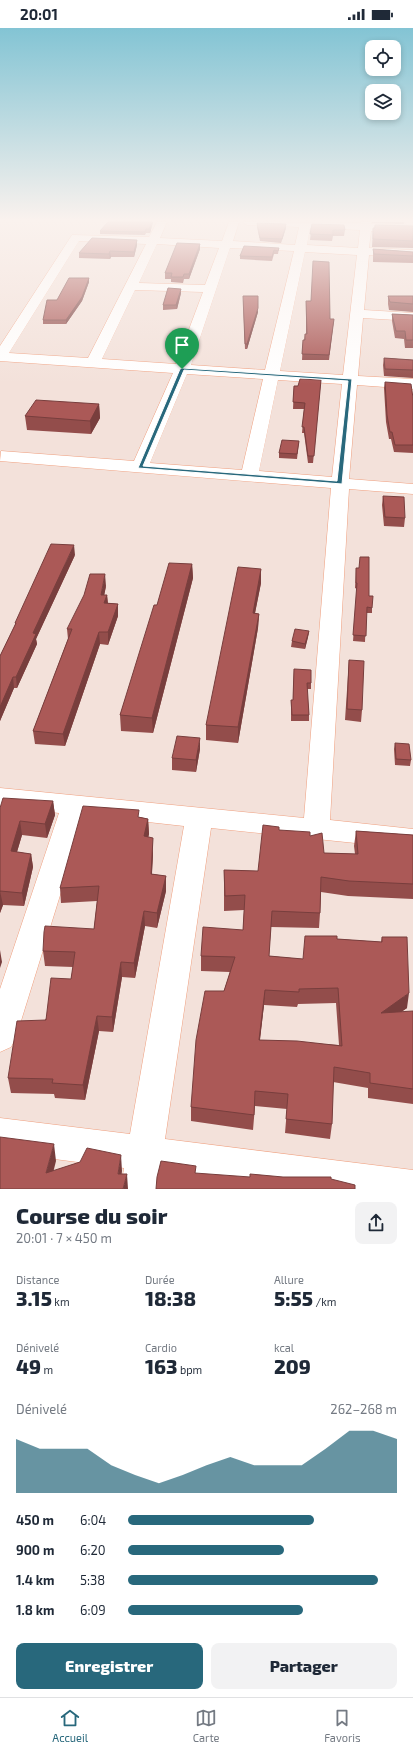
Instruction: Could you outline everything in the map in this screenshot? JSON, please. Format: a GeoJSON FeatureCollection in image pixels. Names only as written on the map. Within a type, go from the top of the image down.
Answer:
{"type":"FeatureCollection","features":[{"type":"Feature","properties":{"kind":"street"},"geometry":{"type":"LineString","coordinates":[[51,276],[0,357],[413,384]]}},
{"type":"Feature","properties":{"kind":"street"},"geometry":{"type":"LineString","coordinates":[[93,363],[136,276]]}},
{"type":"Feature","properties":{"kind":"street"},"geometry":{"type":"LineString","coordinates":[[140,467],[182,369],[215,276]]}},
{"type":"Feature","properties":{"kind":"street"},"geometry":{"type":"LineString","coordinates":[[249,476],[294,276]]}},
{"type":"Feature","properties":{"kind":"street"},"geometry":{"type":"LineString","coordinates":[[316,829],[340,483],[361,276]]}},
{"type":"Feature","properties":{"kind":"street"},"geometry":{"type":"LineString","coordinates":[[131,286],[210,289]]}},
{"type":"Feature","properties":{"kind":"street"},"geometry":{"type":"LineString","coordinates":[[357,314],[413,317]]}},
{"type":"Feature","properties":{"kind":"street"},"geometry":{"type":"LineString","coordinates":[[1,456],[413,489]]}},
{"type":"Feature","properties":{"kind":"street"},"geometry":{"type":"LineString","coordinates":[[0,797],[413,839]]}},
{"type":"Feature","properties":{"kind":"street"},"geometry":{"type":"LineString","coordinates":[[0,1037],[75,804]]}},
{"type":"Feature","properties":{"kind":"street"},"geometry":{"type":"LineString","coordinates":[[139,1189],[199,817]]}},
{"type":"Feature","properties":{"kind":"street"},"geometry":{"type":"LineString","coordinates":[[0,1135],[413,1188]]}},
{"type":"Feature","properties":{"kind":"building"},"geometry":{"type":"Polygon","coordinates":[[[312,276],[329,276],[330,319],[334,319],[329,355],[302,354],[303,340],[305,340],[305,334],[307,334],[306,301],[311,301],[312,276]]]}},
{"type":"Feature","properties":{"kind":"building"},"geometry":{"type":"Polygon","coordinates":[[[69,278],[89,278],[82,297],[66,320],[43,320],[47,300],[57,300],[69,278]]]}},
{"type":"Feature","properties":{"kind":"building"},"geometry":{"type":"Polygon","coordinates":[[[168,288],[181,289],[176,305],[163,305],[168,288]]]}},
{"type":"Feature","properties":{"kind":"building"},"geometry":{"type":"Polygon","coordinates":[[[243,296],[258,296],[258,308],[247,344],[245,344],[243,296]]]}},
{"type":"Feature","properties":{"kind":"building"},"geometry":{"type":"Polygon","coordinates":[[[388,296],[413,296],[413,304],[390,302],[388,296]]]}},
{"type":"Feature","properties":{"kind":"building"},"geometry":{"type":"Polygon","coordinates":[[[392,314],[413,315],[413,340],[406,340],[405,331],[396,331],[392,314]]]}},
{"type":"Feature","properties":{"kind":"building"},"geometry":{"type":"Polygon","coordinates":[[[384,358],[413,360],[413,370],[385,369],[384,358]]]}},
{"type":"Feature","properties":{"kind":"building"},"geometry":{"type":"Polygon","coordinates":[[[300,379],[321,380],[314,456],[308,456],[304,427],[302,427],[305,403],[293,402],[294,386],[298,386],[300,379]]]}},
{"type":"Feature","properties":{"kind":"building"},"geometry":{"type":"Polygon","coordinates":[[[385,382],[411,384],[413,398],[413,445],[395,445],[392,432],[390,432],[387,415],[385,382]]]}},
{"type":"Feature","properties":{"kind":"building"},"geometry":{"type":"Polygon","coordinates":[[[36,400],[99,404],[90,421],[25,416],[36,400]]]}},
{"type":"Feature","properties":{"kind":"building"},"geometry":{"type":"Polygon","coordinates":[[[282,440],[299,441],[297,454],[279,453],[282,440]]]}},
{"type":"Feature","properties":{"kind":"building"},"geometry":{"type":"Polygon","coordinates":[[[383,496],[404,497],[405,518],[385,517],[383,496]]]}},
{"type":"Feature","properties":{"kind":"building"},"geometry":{"type":"Polygon","coordinates":[[[51,544],[74,545],[33,633],[36,634],[16,677],[13,677],[0,707],[0,656],[51,544]]]}},
{"type":"Feature","properties":{"kind":"building"},"geometry":{"type":"Polygon","coordinates":[[[360,557],[369,557],[369,596],[373,596],[372,608],[367,607],[366,636],[353,635],[357,583],[356,568],[359,568],[360,557]]]}},
{"type":"Feature","properties":{"kind":"building"},"geometry":{"type":"Polygon","coordinates":[[[169,563],[192,564],[152,718],[120,715],[154,605],[157,605],[169,563]]]}},
{"type":"Feature","properties":{"kind":"building"},"geometry":{"type":"Polygon","coordinates":[[[238,567],[261,569],[253,613],[259,614],[238,727],[206,725],[238,567]]]}},
{"type":"Feature","properties":{"kind":"building"},"geometry":{"type":"Polygon","coordinates":[[[90,574],[105,574],[101,595],[107,595],[104,603],[118,604],[108,632],[99,632],[63,734],[33,731],[72,629],[67,629],[84,595],[90,574]]]}},
{"type":"Feature","properties":{"kind":"building"},"geometry":{"type":"Polygon","coordinates":[[[295,629],[309,631],[305,644],[292,641],[295,629]]]}},
{"type":"Feature","properties":{"kind":"building"},"geometry":{"type":"Polygon","coordinates":[[[349,660],[364,661],[362,710],[347,709],[349,660]]]}},
{"type":"Feature","properties":{"kind":"building"},"geometry":{"type":"Polygon","coordinates":[[[294,669],[311,670],[311,683],[307,683],[309,715],[292,715],[291,700],[293,700],[294,669]]]}},
{"type":"Feature","properties":{"kind":"building"},"geometry":{"type":"Polygon","coordinates":[[[177,736],[200,738],[196,760],[172,758],[177,736]]]}},
{"type":"Feature","properties":{"kind":"building"},"geometry":{"type":"Polygon","coordinates":[[[395,743],[409,744],[411,760],[396,759],[395,743]]]}},
{"type":"Feature","properties":{"kind":"building"},"geometry":{"type":"Polygon","coordinates":[[[3,798],[53,801],[45,824],[20,821],[11,851],[31,854],[22,893],[0,891],[0,808],[3,798]]]}},
{"type":"Feature","properties":{"kind":"building"},"geometry":{"type":"Polygon","coordinates":[[[83,806],[139,810],[138,817],[148,819],[144,836],[153,838],[151,874],[166,876],[157,913],[144,911],[134,963],[121,962],[112,1017],[97,1016],[83,1085],[52,1083],[53,1079],[8,1078],[17,1021],[46,1020],[51,978],[71,979],[75,952],[43,951],[45,926],[94,929],[99,886],[60,888],[83,806]]]}},
{"type":"Feature","properties":{"kind":"building"},"geometry":{"type":"Polygon","coordinates":[[[263,825],[279,827],[279,830],[310,832],[310,836],[322,833],[324,853],[358,854],[356,831],[413,835],[413,884],[349,881],[321,877],[320,913],[272,911],[269,956],[303,959],[305,936],[337,936],[337,939],[382,942],[382,937],[407,937],[409,993],[381,1013],[413,1011],[413,1089],[370,1083],[370,1073],[334,1067],[332,1124],[286,1119],[288,1094],[255,1091],[254,1115],[191,1107],[196,1040],[205,991],[224,991],[235,957],[201,956],[203,927],[243,930],[245,895],[225,896],[224,870],[258,871],[263,825]],[[338,988],[299,989],[299,992],[265,990],[259,1040],[297,1041],[342,1046],[338,988]]]}},
{"type":"Feature","properties":{"kind":"building"},"geometry":{"type":"Polygon","coordinates":[[[0,1137],[54,1144],[46,1173],[80,1162],[87,1148],[121,1155],[118,1174],[127,1174],[123,1189],[0,1189],[0,1137]]]}},
{"type":"Feature","properties":{"kind":"building"},"geometry":{"type":"Polygon","coordinates":[[[161,1161],[196,1166],[195,1173],[250,1177],[250,1174],[283,1177],[331,1177],[331,1179],[355,1185],[355,1189],[156,1189],[161,1161]]]}},
{"type":"Feature","properties":{"kind":"route"},"geometry":{"type":"LineString","coordinates":[[182,369],[350,380],[340,483],[140,467],[182,369]]}}]}
